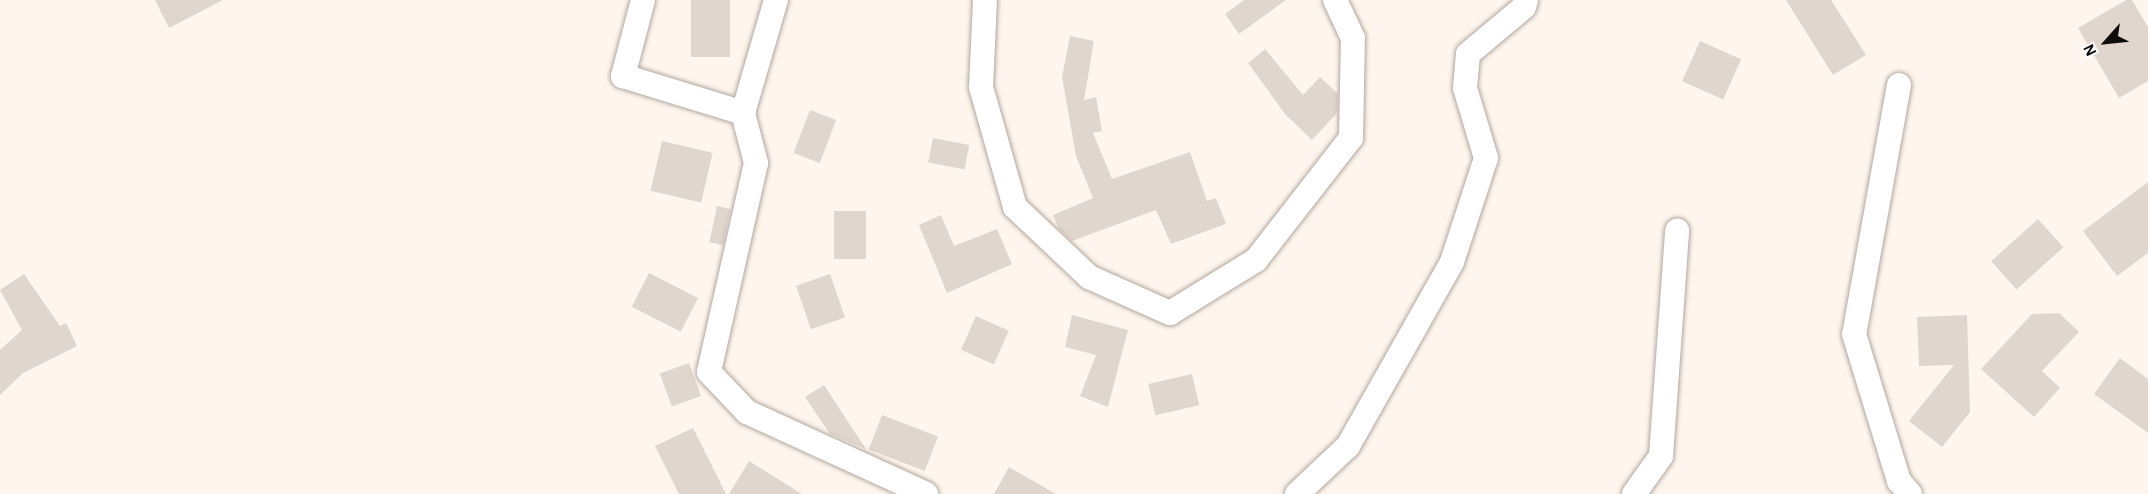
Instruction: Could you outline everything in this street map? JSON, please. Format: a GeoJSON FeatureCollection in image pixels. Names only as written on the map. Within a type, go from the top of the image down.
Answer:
{"type":"FeatureCollection","features":[{"type":"Feature","properties":{"kind":"street"},"geometry":{"type":"LineString","coordinates":[[643,0],[623,76],[743,113]]}},
{"type":"Feature","properties":{"kind":"street"},"geometry":{"type":"LineString","coordinates":[[776,0],[743,113],[756,163],[709,372],[747,412],[926,494]]}},
{"type":"Feature","properties":{"kind":"street"},"geometry":{"type":"LineString","coordinates":[[985,0],[981,87],[1015,207],[1089,277],[1170,313],[1256,260],[1351,138],[1353,38],[1335,0]]}},
{"type":"Feature","properties":{"kind":"street"},"geometry":{"type":"LineString","coordinates":[[1297,494],[1348,446],[1452,262],[1486,158],[1465,88],[1468,54],[1524,8],[1526,0]]}},
{"type":"Feature","properties":{"kind":"street"},"geometry":{"type":"LineString","coordinates":[[1899,85],[1854,334],[1899,482],[1910,494]]}},
{"type":"Feature","properties":{"kind":"street"},"geometry":{"type":"LineString","coordinates":[[1634,494],[1661,456],[1677,231]]}},
{"type":"Feature","properties":{"kind":"building"},"geometry":{"type":"Polygon","coordinates":[[[155,0],[223,0],[169,28],[155,0]]]}},
{"type":"Feature","properties":{"kind":"building"},"geometry":{"type":"Polygon","coordinates":[[[691,0],[730,0],[730,57],[691,57],[691,0]]]}},
{"type":"Feature","properties":{"kind":"building"},"geometry":{"type":"Polygon","coordinates":[[[1244,0],[1286,0],[1239,34],[1225,14],[1244,0]]]}},
{"type":"Feature","properties":{"kind":"building"},"geometry":{"type":"Polygon","coordinates":[[[1786,0],[1831,0],[1866,55],[1833,75],[1786,0]]]}},
{"type":"Feature","properties":{"kind":"building"},"geometry":{"type":"Polygon","coordinates":[[[2126,0],[2132,0],[2148,27],[2148,81],[2119,98],[2078,28],[2126,0]]]}},
{"type":"Feature","properties":{"kind":"building"},"geometry":{"type":"Polygon","coordinates":[[[1070,36],[1094,41],[1084,100],[1096,97],[1102,131],[1093,133],[1112,179],[1190,152],[1207,201],[1216,198],[1226,224],[1171,244],[1156,210],[1072,241],[1059,229],[1053,215],[1093,198],[1076,156],[1062,77],[1070,36]]]}},
{"type":"Feature","properties":{"kind":"building"},"geometry":{"type":"Polygon","coordinates":[[[1700,41],[1741,59],[1723,99],[1682,81],[1700,41]]]}},
{"type":"Feature","properties":{"kind":"building"},"geometry":{"type":"Polygon","coordinates":[[[1265,49],[1303,95],[1320,77],[1338,94],[1337,113],[1312,140],[1285,114],[1248,63],[1265,49]]]}},
{"type":"Feature","properties":{"kind":"building"},"geometry":{"type":"Polygon","coordinates":[[[810,110],[836,120],[820,163],[794,153],[810,110]]]}},
{"type":"Feature","properties":{"kind":"building"},"geometry":{"type":"Polygon","coordinates":[[[933,138],[969,145],[965,170],[928,163],[933,138]]]}},
{"type":"Feature","properties":{"kind":"building"},"geometry":{"type":"Polygon","coordinates":[[[662,141],[713,153],[701,202],[651,191],[662,141]]]}},
{"type":"Feature","properties":{"kind":"building"},"geometry":{"type":"Polygon","coordinates":[[[2148,182],[2148,253],[2117,276],[2083,231],[2148,182]]]}},
{"type":"Feature","properties":{"kind":"building"},"geometry":{"type":"Polygon","coordinates":[[[717,206],[731,209],[723,245],[709,242],[717,206]]]}},
{"type":"Feature","properties":{"kind":"building"},"geometry":{"type":"Polygon","coordinates":[[[834,211],[866,211],[866,259],[834,259],[834,211]]]}},
{"type":"Feature","properties":{"kind":"building"},"geometry":{"type":"Polygon","coordinates":[[[941,215],[954,246],[997,229],[1012,264],[947,293],[919,225],[941,215]]]}},
{"type":"Feature","properties":{"kind":"building"},"geometry":{"type":"Polygon","coordinates":[[[2038,219],[2063,247],[2017,289],[1991,261],[2038,219]]]}},
{"type":"Feature","properties":{"kind":"building"},"geometry":{"type":"Polygon","coordinates":[[[649,273],[698,298],[681,332],[632,307],[649,273]]]}},
{"type":"Feature","properties":{"kind":"building"},"geometry":{"type":"Polygon","coordinates":[[[24,274],[60,326],[66,323],[77,346],[23,373],[0,395],[0,350],[22,330],[0,290],[24,274]]]}},
{"type":"Feature","properties":{"kind":"building"},"geometry":{"type":"Polygon","coordinates":[[[830,274],[845,317],[811,329],[796,286],[830,274]]]}},
{"type":"Feature","properties":{"kind":"building"},"geometry":{"type":"Polygon","coordinates":[[[2059,313],[2079,332],[2042,371],[2060,388],[2034,417],[1981,369],[2032,314],[2059,313]]]}},
{"type":"Feature","properties":{"kind":"building"},"geometry":{"type":"Polygon","coordinates":[[[1072,315],[1128,330],[1108,407],[1080,396],[1096,355],[1065,347],[1072,315]]]}},
{"type":"Feature","properties":{"kind":"building"},"geometry":{"type":"Polygon","coordinates":[[[1967,315],[1970,412],[1942,447],[1909,421],[1954,365],[1919,366],[1917,317],[1967,315]]]}},
{"type":"Feature","properties":{"kind":"building"},"geometry":{"type":"Polygon","coordinates":[[[976,316],[1009,331],[994,364],[961,350],[976,316]]]}},
{"type":"Feature","properties":{"kind":"building"},"geometry":{"type":"Polygon","coordinates":[[[2120,358],[2148,379],[2148,433],[2094,394],[2120,358]]]}},
{"type":"Feature","properties":{"kind":"building"},"geometry":{"type":"Polygon","coordinates":[[[689,363],[701,396],[672,406],[660,374],[689,363]]]}},
{"type":"Feature","properties":{"kind":"building"},"geometry":{"type":"Polygon","coordinates":[[[1192,374],[1199,405],[1155,415],[1148,384],[1192,374]]]}},
{"type":"Feature","properties":{"kind":"building"},"geometry":{"type":"Polygon","coordinates":[[[824,385],[866,449],[830,434],[805,397],[824,385]]]}},
{"type":"Feature","properties":{"kind":"building"},"geometry":{"type":"Polygon","coordinates":[[[882,415],[938,437],[925,471],[869,450],[882,415]]]}},
{"type":"Feature","properties":{"kind":"building"},"geometry":{"type":"Polygon","coordinates":[[[693,428],[726,494],[679,494],[655,446],[693,428]]]}},
{"type":"Feature","properties":{"kind":"building"},"geometry":{"type":"Polygon","coordinates":[[[749,461],[802,494],[729,494],[749,461]]]}},
{"type":"Feature","properties":{"kind":"building"},"geometry":{"type":"Polygon","coordinates":[[[1009,467],[1056,494],[994,494],[1009,467]]]}}]}
